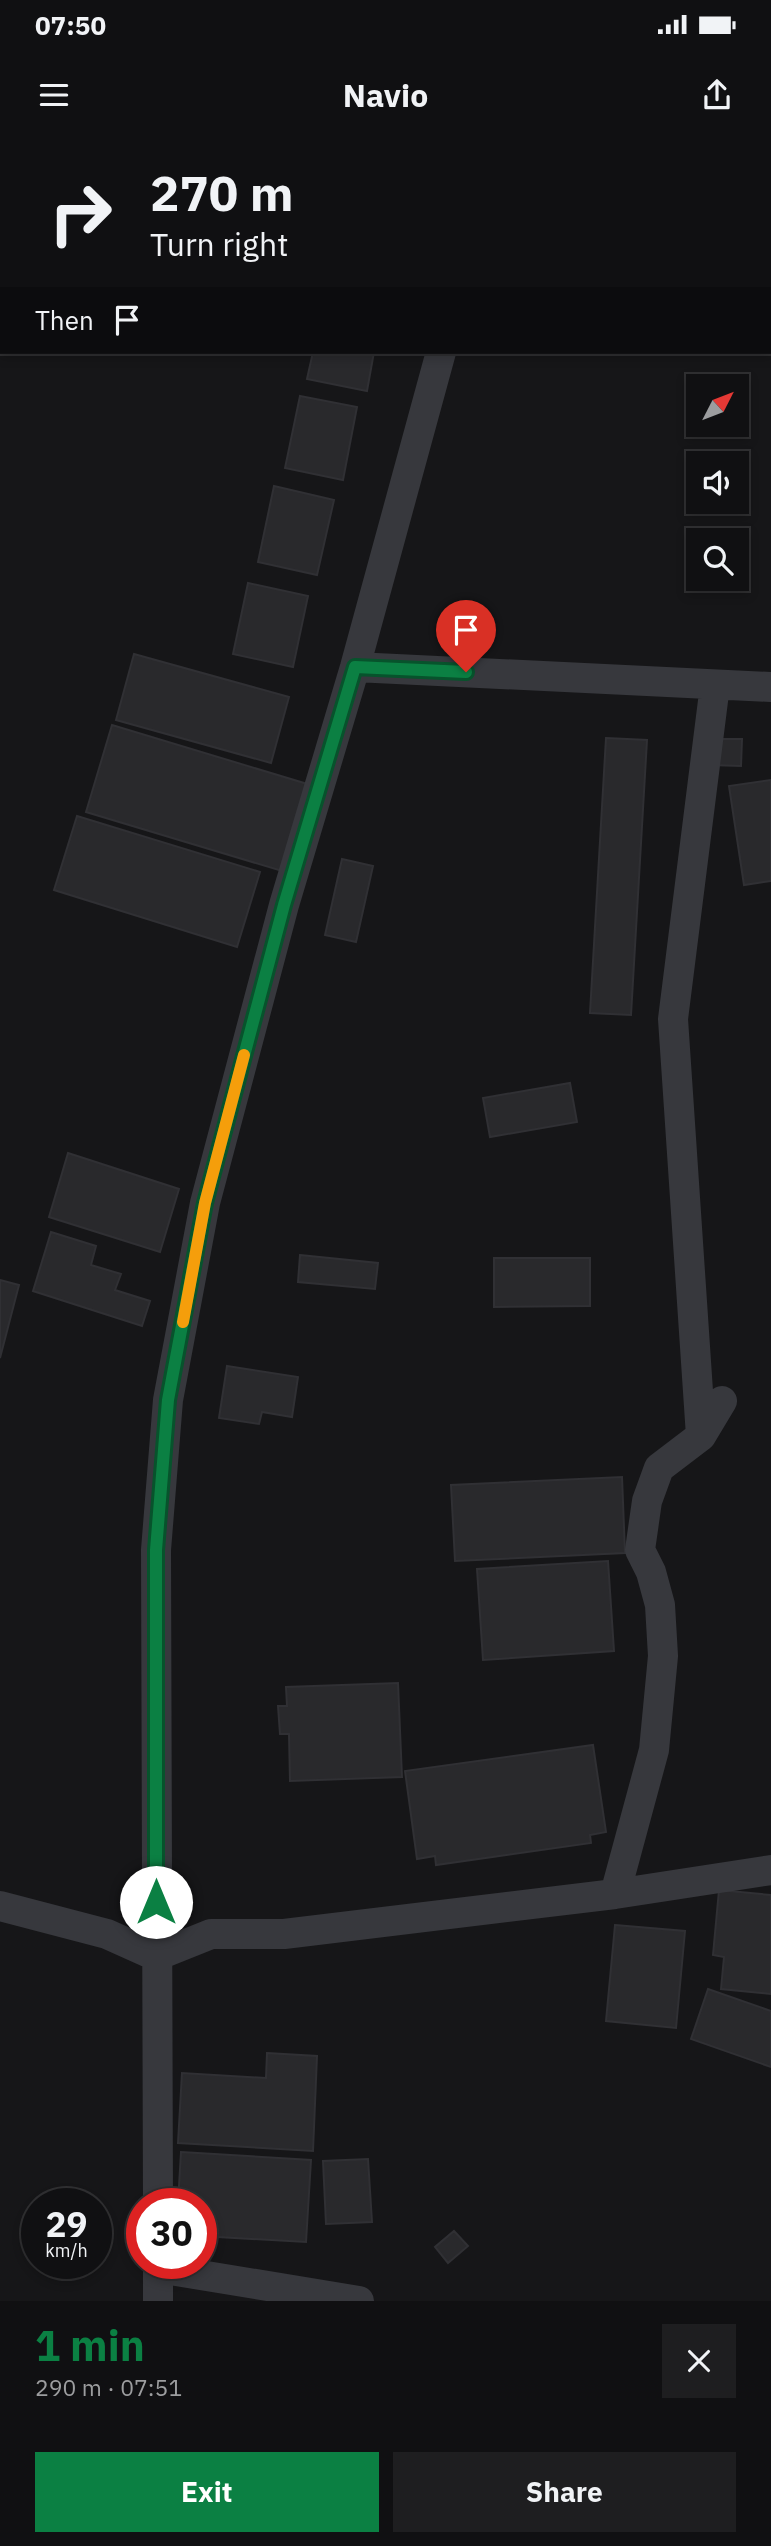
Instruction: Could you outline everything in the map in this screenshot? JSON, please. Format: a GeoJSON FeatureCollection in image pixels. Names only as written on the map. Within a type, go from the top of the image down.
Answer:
{"type":"FeatureCollection","features":[{"type":"Feature","properties":{"kind":"street"},"geometry":{"type":"LineString","coordinates":[[158,2188],[156,1550],[168,1400],[205,1203],[284,905],[355,667],[440,354]]}},
{"type":"Feature","properties":{"kind":"street"},"geometry":{"type":"LineString","coordinates":[[355,667],[771,687]]}},
{"type":"Feature","properties":{"kind":"street"},"geometry":{"type":"LineString","coordinates":[[701,1436],[673,1019],[715,685]]}},
{"type":"Feature","properties":{"kind":"street"},"geometry":{"type":"LineString","coordinates":[[615,1894],[654,1750],[663,1657],[660,1605],[651,1572],[640,1550],[646,1501],[659,1468],[701,1436],[722,1401]]}},
{"type":"Feature","properties":{"kind":"street"},"geometry":{"type":"LineString","coordinates":[[0,1906],[107,1934],[156,1956],[211,1934],[284,1934],[615,1894],[771,1871]]}},
{"type":"Feature","properties":{"kind":"street"},"geometry":{"type":"LineString","coordinates":[[217,2276],[359,2301]]}},
{"type":"Feature","properties":{"kind":"street"},"geometry":{"type":"LineString","coordinates":[[158,2279],[158,2301]]}},
{"type":"Feature","properties":{"kind":"building"},"geometry":{"type":"Polygon","coordinates":[[[313,354],[374,354],[367,391],[307,379],[313,354]]]}},
{"type":"Feature","properties":{"kind":"building"},"geometry":{"type":"Polygon","coordinates":[[[300,396],[357,407],[343,480],[285,468],[300,396]]]}},
{"type":"Feature","properties":{"kind":"building"},"geometry":{"type":"Polygon","coordinates":[[[274,486],[334,500],[317,575],[258,562],[274,486]]]}},
{"type":"Feature","properties":{"kind":"building"},"geometry":{"type":"Polygon","coordinates":[[[248,583],[308,596],[293,667],[233,654],[248,583]]]}},
{"type":"Feature","properties":{"kind":"building"},"geometry":{"type":"Polygon","coordinates":[[[134,654],[289,697],[271,763],[116,720],[134,654]]]}},
{"type":"Feature","properties":{"kind":"building"},"geometry":{"type":"Polygon","coordinates":[[[112,725],[314,786],[289,873],[86,812],[112,725]]]}},
{"type":"Feature","properties":{"kind":"building"},"geometry":{"type":"Polygon","coordinates":[[[606,738],[647,740],[631,1015],[590,1013],[606,738]]]}},
{"type":"Feature","properties":{"kind":"building"},"geometry":{"type":"Polygon","coordinates":[[[710,739],[742,739],[741,766],[710,765],[710,739]]]}},
{"type":"Feature","properties":{"kind":"building"},"geometry":{"type":"Polygon","coordinates":[[[771,780],[771,881],[744,885],[729,786],[771,780]]]}},
{"type":"Feature","properties":{"kind":"building"},"geometry":{"type":"Polygon","coordinates":[[[77,816],[260,872],[237,947],[54,890],[77,816]]]}},
{"type":"Feature","properties":{"kind":"building"},"geometry":{"type":"Polygon","coordinates":[[[342,859],[373,866],[356,942],[325,935],[342,859]]]}},
{"type":"Feature","properties":{"kind":"building"},"geometry":{"type":"Polygon","coordinates":[[[570,1083],[577,1122],[490,1137],[483,1098],[570,1083]]]}},
{"type":"Feature","properties":{"kind":"building"},"geometry":{"type":"Polygon","coordinates":[[[68,1153],[179,1189],[160,1252],[49,1217],[68,1153]]]}},
{"type":"Feature","properties":{"kind":"building"},"geometry":{"type":"Polygon","coordinates":[[[51,1232],[96,1246],[91,1265],[121,1274],[115,1290],[150,1301],[142,1326],[33,1291],[51,1232]]]}},
{"type":"Feature","properties":{"kind":"building"},"geometry":{"type":"Polygon","coordinates":[[[300,1255],[378,1263],[375,1289],[298,1282],[300,1255]]]}},
{"type":"Feature","properties":{"kind":"building"},"geometry":{"type":"Polygon","coordinates":[[[494,1258],[590,1258],[590,1306],[494,1307],[494,1258]]]}},
{"type":"Feature","properties":{"kind":"building"},"geometry":{"type":"Polygon","coordinates":[[[0,1280],[19,1285],[0,1358],[0,1280]]]}},
{"type":"Feature","properties":{"kind":"building"},"geometry":{"type":"Polygon","coordinates":[[[227,1366],[298,1377],[292,1417],[262,1412],[259,1424],[219,1418],[227,1366]]]}},
{"type":"Feature","properties":{"kind":"building"},"geometry":{"type":"Polygon","coordinates":[[[622,1477],[625,1553],[455,1561],[451,1485],[622,1477]]]}},
{"type":"Feature","properties":{"kind":"building"},"geometry":{"type":"Polygon","coordinates":[[[608,1561],[614,1651],[483,1660],[477,1569],[608,1561]]]}},
{"type":"Feature","properties":{"kind":"building"},"geometry":{"type":"Polygon","coordinates":[[[398,1683],[402,1777],[290,1781],[289,1734],[280,1734],[278,1706],[287,1706],[286,1687],[398,1683]]]}},
{"type":"Feature","properties":{"kind":"building"},"geometry":{"type":"Polygon","coordinates":[[[593,1745],[606,1832],[590,1835],[591,1843],[436,1865],[435,1856],[417,1859],[405,1771],[593,1745]]]}},
{"type":"Feature","properties":{"kind":"building"},"geometry":{"type":"Polygon","coordinates":[[[719,1890],[771,1895],[771,1994],[721,1989],[724,1957],[713,1955],[719,1890]]]}},
{"type":"Feature","properties":{"kind":"building"},"geometry":{"type":"Polygon","coordinates":[[[615,1925],[685,1931],[676,2028],[606,2021],[615,1925]]]}},
{"type":"Feature","properties":{"kind":"building"},"geometry":{"type":"Polygon","coordinates":[[[708,1989],[771,2011],[771,2067],[691,2039],[708,1989]]]}},
{"type":"Feature","properties":{"kind":"building"},"geometry":{"type":"Polygon","coordinates":[[[267,2053],[317,2056],[313,2151],[178,2143],[182,2073],[266,2078],[267,2053]]]}},
{"type":"Feature","properties":{"kind":"building"},"geometry":{"type":"Polygon","coordinates":[[[181,2152],[311,2160],[306,2242],[217,2237],[217,2188],[179,2188],[181,2152]]]}},
{"type":"Feature","properties":{"kind":"building"},"geometry":{"type":"Polygon","coordinates":[[[368,2159],[372,2222],[326,2224],[323,2161],[368,2159]]]}},
{"type":"Feature","properties":{"kind":"building"},"geometry":{"type":"Polygon","coordinates":[[[454,2231],[468,2246],[448,2263],[435,2247],[454,2231]]]}},
{"type":"Feature","properties":{"kind":"slow traffic"},"geometry":{"type":"LineString","coordinates":[[183,1322],[205,1203],[244,1055]]}},
{"type":"Feature","properties":{"kind":"route"},"geometry":{"type":"LineString","coordinates":[[156,1902],[156,1550],[168,1400],[205,1203],[284,905],[355,667],[466,672]]}}]}
